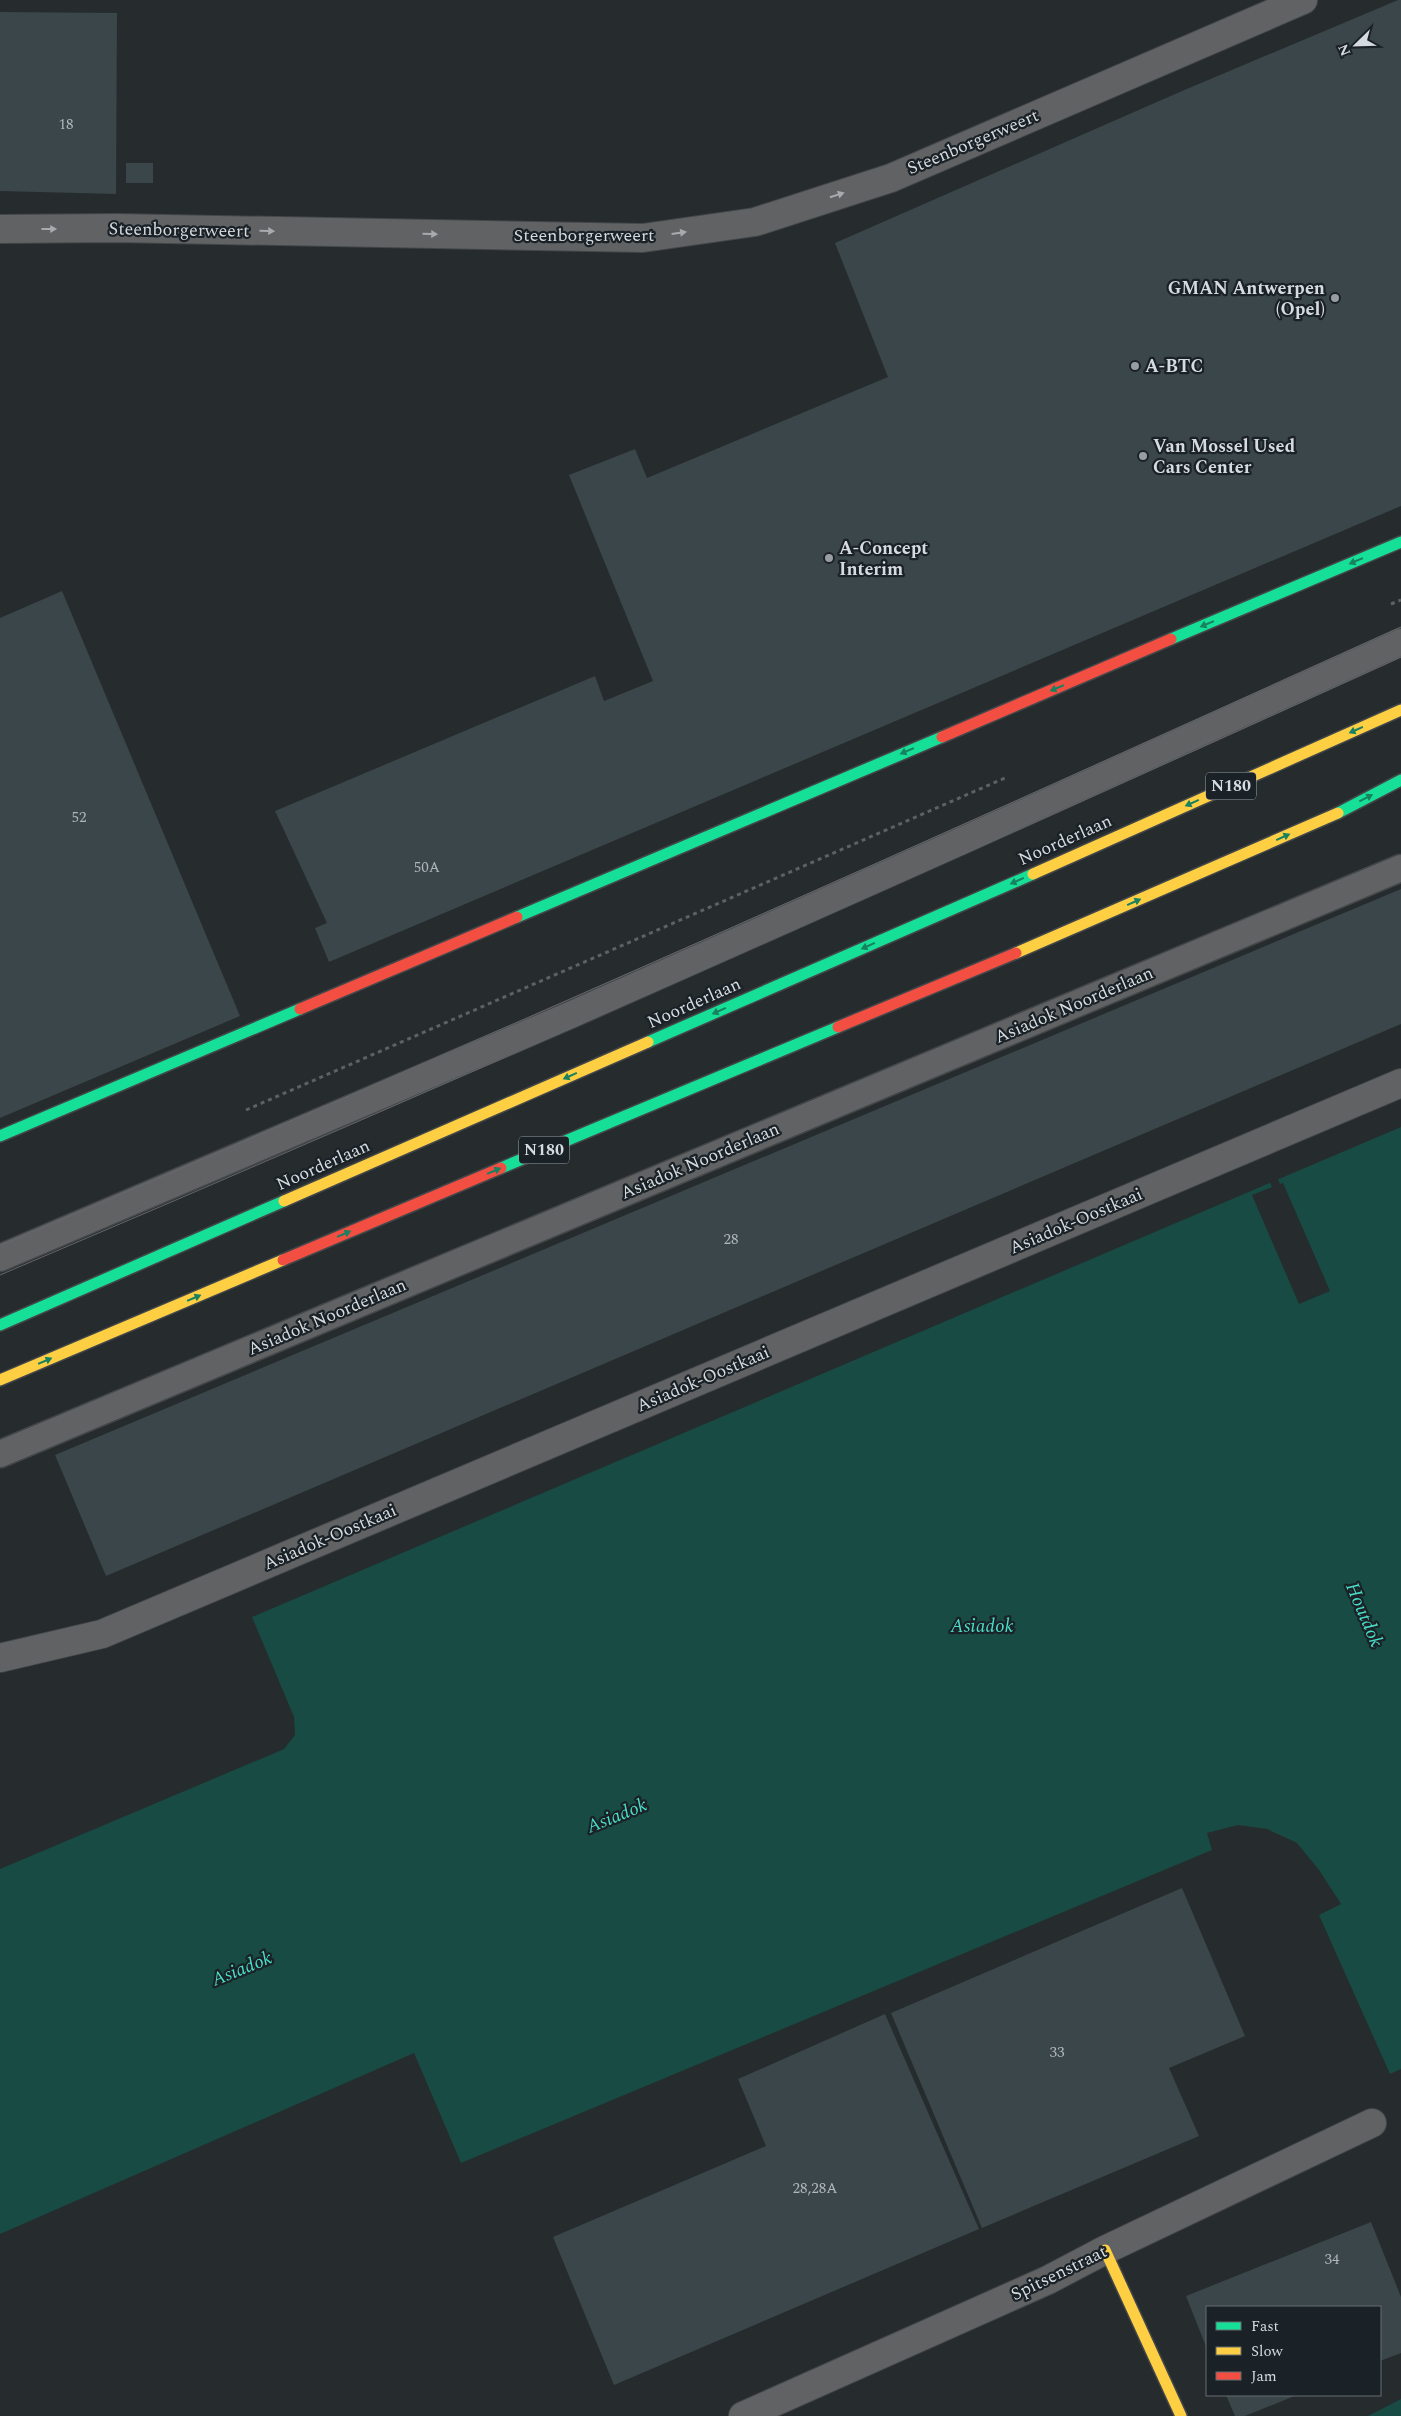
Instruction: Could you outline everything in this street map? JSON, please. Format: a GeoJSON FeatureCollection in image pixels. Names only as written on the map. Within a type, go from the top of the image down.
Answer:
{"type":"FeatureCollection","features":[{"type":"Feature","properties":{"kind":"main road"},"geometry":{"type":"LineString","coordinates":[[0,1136],[1401,542]]}},
{"type":"Feature","properties":{"kind":"main road","name":"Noorderlaan"},"geometry":{"type":"LineString","coordinates":[[0,1325],[1062,861],[1401,710]]}},
{"type":"Feature","properties":{"kind":"main road","name":"N180"},"geometry":{"type":"LineString","coordinates":[[0,1380],[574,1137],[1090,922],[1332,816],[1401,780]]}},
{"type":"Feature","properties":{"kind":"main road"},"geometry":{"type":"LineString","coordinates":[[1106,2250],[1181,2416]]}},
{"type":"Feature","properties":{"kind":"street","name":"Steenborgerweert"},"geometry":{"type":"LineString","coordinates":[[0,229],[126,228],[644,238],[755,222],[891,178],[1303,0]]}},
{"type":"Feature","properties":{"kind":"street","name":"Asiadok-Oostkaai"},"geometry":{"type":"LineString","coordinates":[[0,1658],[102,1634],[1401,1083]]}},
{"type":"Feature","properties":{"kind":"street","name":"Spitsenstraat"},"geometry":{"type":"LineString","coordinates":[[743,2416],[1048,2280],[1106,2250],[1372,2123]]}},
{"type":"Feature","properties":{"kind":"lane"},"geometry":{"type":"LineString","coordinates":[[0,1258],[570,1015],[964,840],[1401,642]]}},
{"type":"Feature","properties":{"kind":"lane","name":"Asiadok Noorderlaan"},"geometry":{"type":"LineString","coordinates":[[0,1454],[1401,868]]}},
{"type":"Feature","properties":{"kind":"path"},"geometry":{"type":"LineString","coordinates":[[1383,608],[1401,600]]}},
{"type":"Feature","properties":{"kind":"path"},"geometry":{"type":"LineString","coordinates":[[237,1114],[1011,775]]}},
{"type":"Feature","properties":{"kind":"water","name":"Asiadok"},"geometry":{"type":"Polygon","coordinates":[[[1401,1127],[1401,2069],[1390,2074],[1319,1915],[1341,1904],[1319,1870],[1297,1843],[1267,1829],[1238,1825],[1207,1833],[1212,1850],[461,2163],[414,2053],[0,2234],[0,1869],[284,1749],[295,1735],[294,1717],[252,1617],[1401,1127]]]}},
{"type":"Feature","properties":{"kind":"water"},"geometry":{"type":"Polygon","coordinates":[[[1401,2399],[1401,2416],[1368,2416],[1401,2399]]]}},
{"type":"Feature","properties":{"kind":"pier"},"geometry":{"type":"Polygon","coordinates":[[[1278,1179],[1280,1184],[1283,1183],[1330,1291],[1299,1304],[1252,1195],[1272,1187],[1270,1182],[1278,1179]]]}},
{"type":"Feature","properties":{"kind":"building"},"geometry":{"type":"Polygon","coordinates":[[[1401,0],[1401,506],[329,962],[315,928],[327,923],[275,811],[595,676],[604,701],[653,681],[569,475],[635,449],[647,478],[888,377],[835,243],[1182,91],[1401,0]]]}},
{"type":"Feature","properties":{"kind":"building"},"geometry":{"type":"Polygon","coordinates":[[[0,12],[117,13],[116,194],[0,191],[0,12]]]}},
{"type":"Feature","properties":{"kind":"building"},"geometry":{"type":"Polygon","coordinates":[[[126,163],[153,163],[153,183],[126,183],[126,163]]]}},
{"type":"Feature","properties":{"kind":"building"},"geometry":{"type":"Polygon","coordinates":[[[62,591],[240,1016],[0,1118],[0,618],[62,591]]]}},
{"type":"Feature","properties":{"kind":"building"},"geometry":{"type":"Polygon","coordinates":[[[1401,889],[1401,1024],[106,1576],[55,1455],[1401,889]]]}},
{"type":"Feature","properties":{"kind":"building"},"geometry":{"type":"Polygon","coordinates":[[[1182,1888],[1245,2036],[1169,2068],[1199,2136],[982,2228],[891,2013],[1182,1888]]]}},
{"type":"Feature","properties":{"kind":"building"},"geometry":{"type":"Polygon","coordinates":[[[885,2014],[979,2229],[614,2385],[553,2237],[766,2146],[738,2079],[885,2014]]]}},
{"type":"Feature","properties":{"kind":"building"},"geometry":{"type":"Polygon","coordinates":[[[1371,2222],[1401,2297],[1401,2353],[1381,2361],[1381,2306],[1206,2306],[1206,2346],[1186,2296],[1371,2222]]]}},
{"type":"Feature","properties":{"kind":"building"},"geometry":{"type":"Polygon","coordinates":[[[1226,2396],[1295,2396],[1245,2416],[1235,2416],[1226,2396]]]}},
{"type":"Feature","properties":{"kind":"tram line"},"geometry":{"type":"LineString","coordinates":[[0,1246],[352,1095],[702,941],[1401,627]]}},
{"type":"Feature","properties":{"kind":"tram line"},"geometry":{"type":"LineString","coordinates":[[0,1275],[352,1124],[702,970],[1052,815],[1401,657]]}},
{"type":"Feature","properties":{"kind":"traffic: fast"},"geometry":{"type":"LineString","coordinates":[[1171,639],[1401,542]]}},
{"type":"Feature","properties":{"kind":"traffic: fast"},"geometry":{"type":"LineString","coordinates":[[517,917],[942,737]]}},
{"type":"Feature","properties":{"kind":"traffic: fast"},"geometry":{"type":"LineString","coordinates":[[1338,813],[1401,780]]}},
{"type":"Feature","properties":{"kind":"traffic: fast"},"geometry":{"type":"LineString","coordinates":[[648,1042],[1033,874]]}},
{"type":"Feature","properties":{"kind":"traffic: fast"},"geometry":{"type":"LineString","coordinates":[[0,1136],[300,1009]]}},
{"type":"Feature","properties":{"kind":"traffic: fast"},"geometry":{"type":"LineString","coordinates":[[501,1168],[838,1027]]}},
{"type":"Feature","properties":{"kind":"traffic: fast"},"geometry":{"type":"LineString","coordinates":[[0,1325],[284,1201]]}},
{"type":"Feature","properties":{"kind":"traffic: slow"},"geometry":{"type":"LineString","coordinates":[[1033,874],[1401,710]]}},
{"type":"Feature","properties":{"kind":"traffic: slow"},"geometry":{"type":"LineString","coordinates":[[1016,953],[1338,813]]}},
{"type":"Feature","properties":{"kind":"traffic: slow"},"geometry":{"type":"LineString","coordinates":[[284,1201],[648,1042]]}},
{"type":"Feature","properties":{"kind":"traffic: slow"},"geometry":{"type":"LineString","coordinates":[[0,1380],[283,1260]]}},
{"type":"Feature","properties":{"kind":"traffic: slow"},"geometry":{"type":"LineString","coordinates":[[1105,2250],[1181,2416]]}},
{"type":"Feature","properties":{"kind":"traffic: jam"},"geometry":{"type":"LineString","coordinates":[[942,737],[1171,639]]}},
{"type":"Feature","properties":{"kind":"traffic: jam"},"geometry":{"type":"LineString","coordinates":[[300,1009],[517,917]]}},
{"type":"Feature","properties":{"kind":"traffic: jam"},"geometry":{"type":"LineString","coordinates":[[838,1027],[1016,953]]}},
{"type":"Feature","properties":{"kind":"traffic: jam"},"geometry":{"type":"LineString","coordinates":[[283,1260],[501,1168]]}},
{"type":"Feature","properties":{"kind":"place","name":"GMAN Antwerpen (Opel)"},"geometry":{"type":"Point","coordinates":[1335,298]}},
{"type":"Feature","properties":{"kind":"place","name":"A-BTC"},"geometry":{"type":"Point","coordinates":[1135,366]}},
{"type":"Feature","properties":{"kind":"place","name":"Van Mossel Used Cars Center"},"geometry":{"type":"Point","coordinates":[1143,456]}},
{"type":"Feature","properties":{"kind":"place","name":"A-Concept Interim"},"geometry":{"type":"Point","coordinates":[829,558]}},
{"type":"Feature","properties":{"kind":"water label","name":"Houtdok"},"geometry":{"type":"Point","coordinates":[1364,1615]}}]}
